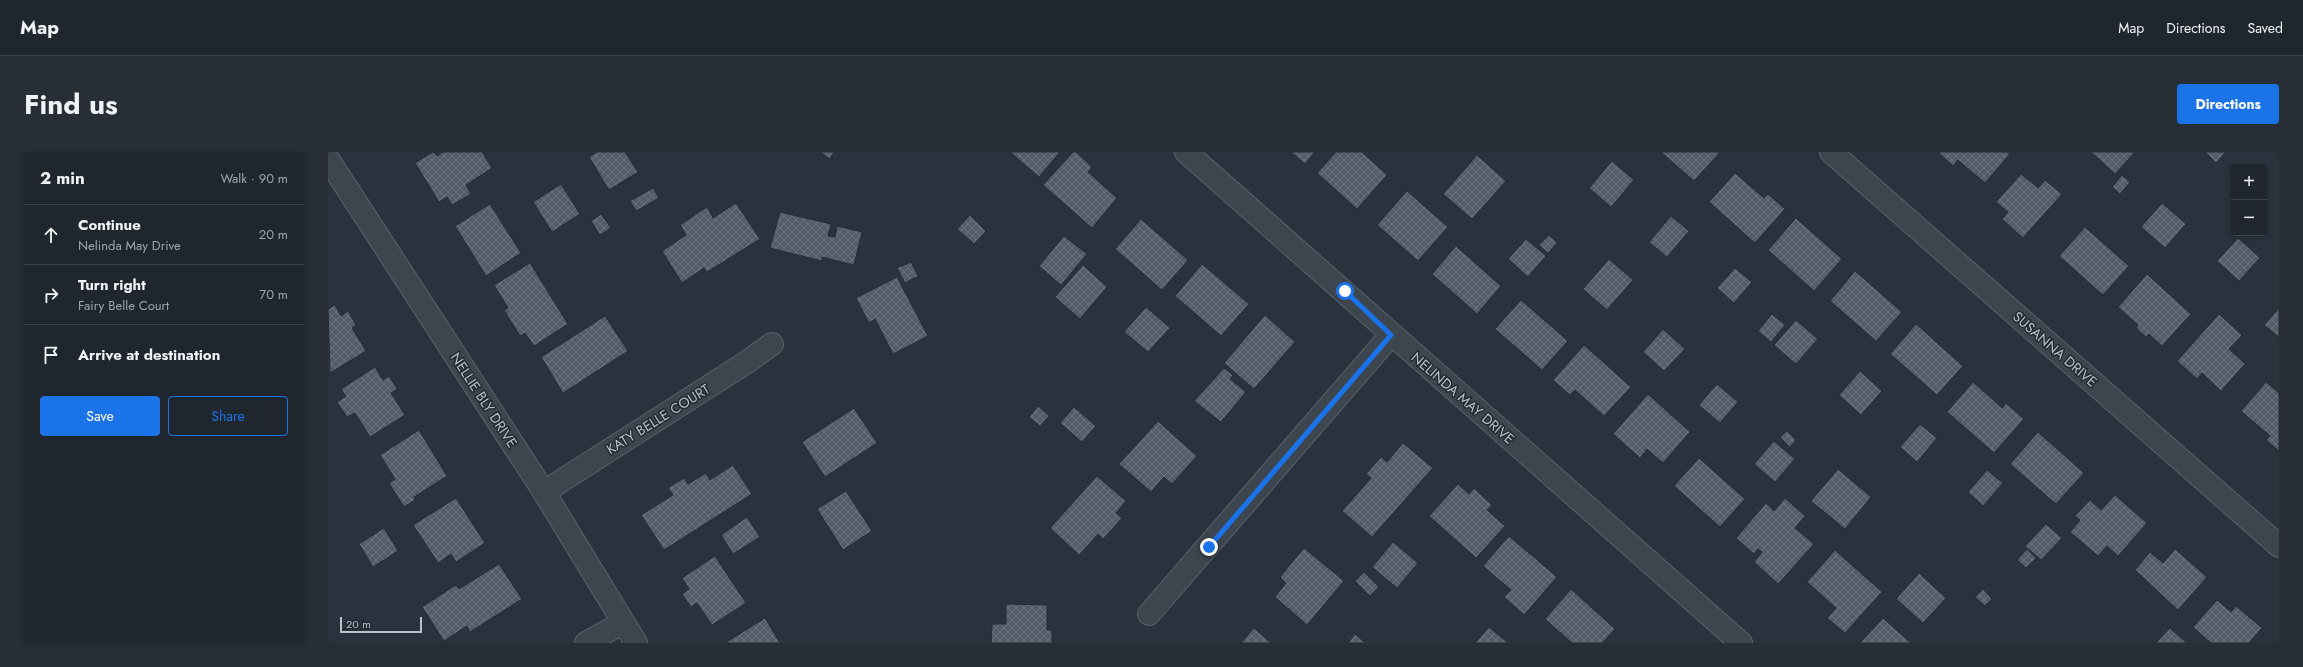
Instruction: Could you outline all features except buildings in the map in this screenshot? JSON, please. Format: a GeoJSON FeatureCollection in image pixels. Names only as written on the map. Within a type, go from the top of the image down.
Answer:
{"type":"FeatureCollection","features":[{"type":"Feature","properties":{"kind":"street","name":"NELINDA MAY DRIVE"},"geometry":{"type":"LineString","coordinates":[[1186,152],[1391,335],[1741,643]]}},
{"type":"Feature","properties":{"kind":"street","name":"SUSANNA DRIVE"},"geometry":{"type":"LineString","coordinates":[[1831,152],[2279,546]]}},
{"type":"Feature","properties":{"kind":"street","name":"NELLIE BLY DRIVE"},"geometry":{"type":"LineString","coordinates":[[328,159],[544,492],[622,623],[636,643]]}},
{"type":"Feature","properties":{"kind":"street"},"geometry":{"type":"LineString","coordinates":[[1148,614],[1391,335]]}},
{"type":"Feature","properties":{"kind":"street","name":"KATY BELLE COURT"},"geometry":{"type":"LineString","coordinates":[[544,492],[747,362],[772,344]]}},
{"type":"Feature","properties":{"kind":"street"},"geometry":{"type":"LineString","coordinates":[[586,643],[622,623]]}},
{"type":"Feature","properties":{"kind":"route"},"geometry":{"type":"LineString","coordinates":[[1209,547],[1391,335],[1345,291]]}}]}
